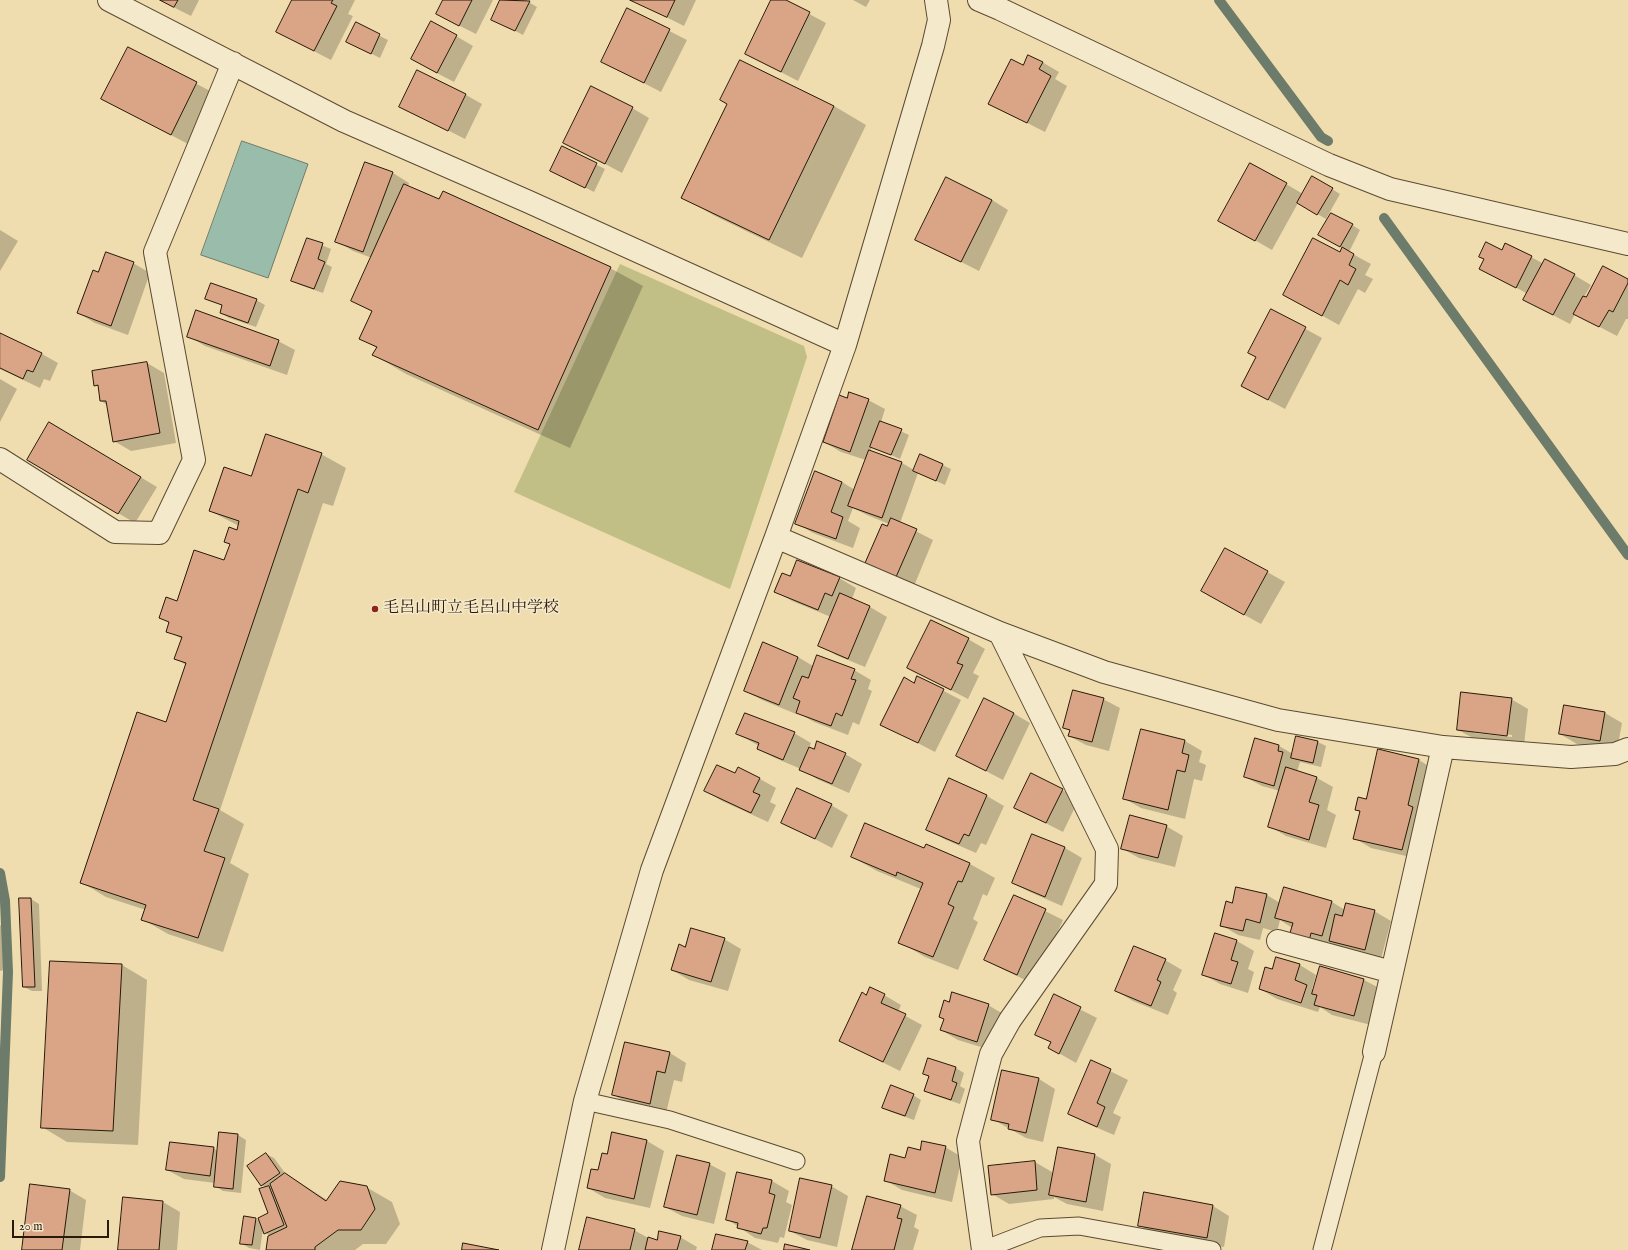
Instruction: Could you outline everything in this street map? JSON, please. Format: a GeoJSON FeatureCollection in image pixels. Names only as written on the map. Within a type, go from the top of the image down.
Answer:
{"type":"FeatureCollection","features":[{"type":"Feature","properties":{"kind":"street"},"geometry":{"type":"LineString","coordinates":[[109,0],[344,121],[536,205],[845,345]]}},
{"type":"Feature","properties":{"kind":"street"},"geometry":{"type":"LineString","coordinates":[[554,1250],[585,1101],[652,870],[776,537],[845,345],[934,46],[938,20],[936,0]]}},
{"type":"Feature","properties":{"kind":"street"},"geometry":{"type":"LineString","coordinates":[[979,0],[1329,165],[1390,189],[1628,244]]}},
{"type":"Feature","properties":{"kind":"street"},"geometry":{"type":"LineString","coordinates":[[0,459],[115,532],[159,533],[194,460],[155,252],[233,63]]}},
{"type":"Feature","properties":{"kind":"street"},"geometry":{"type":"LineString","coordinates":[[776,537],[1000,633],[1104,672],[1278,720],[1443,747],[1571,757],[1615,754],[1628,749]]}},
{"type":"Feature","properties":{"kind":"street"},"geometry":{"type":"LineString","coordinates":[[983,1250],[968,1141],[991,1054],[1010,1020],[1106,884],[1107,849],[1000,633]]}},
{"type":"Feature","properties":{"kind":"street"},"geometry":{"type":"LineString","coordinates":[[1374,1052],[1443,747]]}},
{"type":"Feature","properties":{"kind":"street"},"geometry":{"type":"LineString","coordinates":[[1278,940],[1392,972]]}},
{"type":"Feature","properties":{"kind":"lane"},"geometry":{"type":"LineString","coordinates":[[1322,1250],[1374,1052]]}},
{"type":"Feature","properties":{"kind":"lane"},"geometry":{"type":"LineString","coordinates":[[585,1101],[670,1120],[796,1161]]}},
{"type":"Feature","properties":{"kind":"lane"},"geometry":{"type":"LineString","coordinates":[[983,1250],[1040,1228],[1079,1226],[1212,1250]]}},
{"type":"Feature","properties":{"kind":"shaded area"},"geometry":{"type":"Polygon","coordinates":[[[242,141],[308,164],[268,278],[201,255],[242,141]]]}},
{"type":"Feature","properties":{"kind":"shaded area"},"geometry":{"type":"Polygon","coordinates":[[[620,264],[804,346],[807,357],[730,589],[514,492],[620,264]]]}},
{"type":"Feature","properties":{"kind":"building"},"geometry":{"type":"Polygon","coordinates":[[[160,0],[178,0],[174,7],[160,0]]]}},
{"type":"Feature","properties":{"kind":"building"},"geometry":{"type":"Polygon","coordinates":[[[292,0],[333,0],[331,3],[337,6],[314,51],[276,32],[292,0]]]}},
{"type":"Feature","properties":{"kind":"building"},"geometry":{"type":"Polygon","coordinates":[[[443,0],[472,0],[459,26],[436,14],[443,0]]]}},
{"type":"Feature","properties":{"kind":"building"},"geometry":{"type":"Polygon","coordinates":[[[500,0],[530,1],[515,31],[491,20],[500,0]]]}},
{"type":"Feature","properties":{"kind":"building"},"geometry":{"type":"Polygon","coordinates":[[[630,0],[675,0],[667,17],[630,0]]]}},
{"type":"Feature","properties":{"kind":"building"},"geometry":{"type":"Polygon","coordinates":[[[771,0],[786,0],[810,12],[781,72],[745,54],[771,0]]]}},
{"type":"Feature","properties":{"kind":"building"},"geometry":{"type":"Polygon","coordinates":[[[627,8],[670,29],[644,83],[601,62],[627,8]]]}},
{"type":"Feature","properties":{"kind":"building"},"geometry":{"type":"Polygon","coordinates":[[[431,21],[457,35],[437,73],[411,59],[431,21]]]}},
{"type":"Feature","properties":{"kind":"building"},"geometry":{"type":"Polygon","coordinates":[[[356,22],[380,34],[371,54],[346,42],[356,22]]]}},
{"type":"Feature","properties":{"kind":"building"},"geometry":{"type":"Polygon","coordinates":[[[128,47],[197,82],[171,135],[101,99],[128,47]]]}},
{"type":"Feature","properties":{"kind":"building"},"geometry":{"type":"Polygon","coordinates":[[[1028,55],[1043,62],[1039,69],[1051,76],[1027,123],[988,104],[1011,59],[1023,65],[1028,55]]]}},
{"type":"Feature","properties":{"kind":"building"},"geometry":{"type":"Polygon","coordinates":[[[740,60],[834,106],[769,240],[681,198],[727,104],[720,100],[740,60]]]}},
{"type":"Feature","properties":{"kind":"building"},"geometry":{"type":"Polygon","coordinates":[[[417,70],[466,94],[448,131],[399,107],[417,70]]]}},
{"type":"Feature","properties":{"kind":"building"},"geometry":{"type":"Polygon","coordinates":[[[591,86],[633,107],[605,164],[563,143],[591,86]]]}},
{"type":"Feature","properties":{"kind":"building"},"geometry":{"type":"Polygon","coordinates":[[[562,146],[597,163],[585,188],[550,171],[562,146]]]}},
{"type":"Feature","properties":{"kind":"building"},"geometry":{"type":"Polygon","coordinates":[[[365,162],[393,172],[363,252],[335,242],[365,162]]]}},
{"type":"Feature","properties":{"kind":"building"},"geometry":{"type":"Polygon","coordinates":[[[1250,163],[1287,183],[1255,241],[1218,221],[1250,163]]]}},
{"type":"Feature","properties":{"kind":"building"},"geometry":{"type":"Polygon","coordinates":[[[1312,176],[1333,188],[1317,215],[1297,203],[1312,176]]]}},
{"type":"Feature","properties":{"kind":"building"},"geometry":{"type":"Polygon","coordinates":[[[946,177],[992,200],[961,262],[915,240],[946,177]]]}},
{"type":"Feature","properties":{"kind":"building"},"geometry":{"type":"Polygon","coordinates":[[[404,184],[439,199],[443,191],[611,267],[538,430],[372,355],[377,347],[359,339],[372,311],[351,301],[404,184]]]}},
{"type":"Feature","properties":{"kind":"building"},"geometry":{"type":"Polygon","coordinates":[[[1331,213],[1353,224],[1340,247],[1318,235],[1331,213]]]}},
{"type":"Feature","properties":{"kind":"building"},"geometry":{"type":"Polygon","coordinates":[[[307,238],[323,243],[318,259],[325,262],[314,289],[291,281],[307,238]]]}},
{"type":"Feature","properties":{"kind":"building"},"geometry":{"type":"Polygon","coordinates":[[[1313,238],[1340,252],[1342,247],[1354,254],[1349,265],[1356,269],[1348,285],[1340,280],[1322,316],[1283,295],[1313,238]]]}},
{"type":"Feature","properties":{"kind":"building"},"geometry":{"type":"Polygon","coordinates":[[[1486,242],[1502,250],[1505,243],[1532,256],[1516,288],[1479,269],[1484,259],[1479,257],[1486,242]]]}},
{"type":"Feature","properties":{"kind":"building"},"geometry":{"type":"Polygon","coordinates":[[[106,252],[134,262],[111,326],[77,313],[93,270],[98,272],[106,252]]]}},
{"type":"Feature","properties":{"kind":"building"},"geometry":{"type":"Polygon","coordinates":[[[1545,259],[1575,274],[1553,315],[1523,300],[1545,259]]]}},
{"type":"Feature","properties":{"kind":"building"},"geometry":{"type":"Polygon","coordinates":[[[1603,266],[1628,279],[1628,283],[1613,312],[1609,310],[1599,327],[1573,314],[1583,296],[1586,297],[1603,266]]]}},
{"type":"Feature","properties":{"kind":"building"},"geometry":{"type":"Polygon","coordinates":[[[211,283],[257,299],[248,323],[220,313],[222,305],[205,299],[211,283]]]}},
{"type":"Feature","properties":{"kind":"building"},"geometry":{"type":"Polygon","coordinates":[[[1271,309],[1306,327],[1268,400],[1241,386],[1256,357],[1248,353],[1271,309]]]}},
{"type":"Feature","properties":{"kind":"building"},"geometry":{"type":"Polygon","coordinates":[[[196,310],[279,340],[270,366],[187,337],[196,310]]]}},
{"type":"Feature","properties":{"kind":"building"},"geometry":{"type":"Polygon","coordinates":[[[0,333],[42,353],[33,372],[27,370],[23,379],[0,368],[0,333]]]}},
{"type":"Feature","properties":{"kind":"building"},"geometry":{"type":"Polygon","coordinates":[[[147,362],[160,433],[113,442],[106,401],[100,401],[98,385],[94,386],[92,371],[147,362]]]}},
{"type":"Feature","properties":{"kind":"building"},"geometry":{"type":"Polygon","coordinates":[[[849,392],[869,399],[850,452],[823,442],[839,395],[847,398],[849,392]]]}},
{"type":"Feature","properties":{"kind":"building"},"geometry":{"type":"Polygon","coordinates":[[[880,421],[902,429],[891,455],[870,447],[880,421]]]}},
{"type":"Feature","properties":{"kind":"building"},"geometry":{"type":"Polygon","coordinates":[[[49,422],[141,477],[118,514],[27,460],[49,422]]]}},
{"type":"Feature","properties":{"kind":"building"},"geometry":{"type":"Polygon","coordinates":[[[266,434],[322,453],[308,493],[298,489],[193,800],[219,809],[204,851],[225,858],[198,938],[141,920],[146,905],[80,883],[137,712],[166,722],[186,663],[174,659],[182,637],[166,632],[169,622],[159,618],[166,597],[177,601],[194,550],[224,560],[230,544],[224,542],[229,527],[237,530],[239,521],[209,511],[224,467],[251,476],[266,434]]]}},
{"type":"Feature","properties":{"kind":"building"},"geometry":{"type":"Polygon","coordinates":[[[869,450],[902,462],[882,518],[848,506],[869,450]]]}},
{"type":"Feature","properties":{"kind":"building"},"geometry":{"type":"Polygon","coordinates":[[[920,454],[943,464],[936,481],[913,471],[920,454]]]}},
{"type":"Feature","properties":{"kind":"building"},"geometry":{"type":"Polygon","coordinates":[[[815,471],[842,482],[831,512],[843,517],[836,539],[795,524],[815,471]]]}},
{"type":"Feature","properties":{"kind":"building"},"geometry":{"type":"Polygon","coordinates":[[[891,518],[917,529],[896,577],[865,563],[882,524],[887,526],[891,518]]]}},
{"type":"Feature","properties":{"kind":"building"},"geometry":{"type":"Polygon","coordinates":[[[1225,548],[1268,571],[1244,615],[1201,591],[1225,548]]]}},
{"type":"Feature","properties":{"kind":"building"},"geometry":{"type":"Polygon","coordinates":[[[797,560],[840,577],[832,596],[825,593],[818,610],[774,592],[782,573],[790,576],[797,560]]]}},
{"type":"Feature","properties":{"kind":"building"},"geometry":{"type":"Polygon","coordinates":[[[840,593],[870,606],[848,659],[818,646],[840,593]]]}},
{"type":"Feature","properties":{"kind":"building"},"geometry":{"type":"Polygon","coordinates":[[[931,620],[969,638],[957,663],[963,665],[951,690],[907,668],[931,620]]]}},
{"type":"Feature","properties":{"kind":"building"},"geometry":{"type":"Polygon","coordinates":[[[763,642],[798,657],[779,705],[744,691],[763,642]]]}},
{"type":"Feature","properties":{"kind":"building"},"geometry":{"type":"Polygon","coordinates":[[[817,655],[855,669],[851,679],[856,680],[842,716],[836,713],[831,726],[796,713],[800,701],[793,698],[802,676],[808,678],[817,655]]]}},
{"type":"Feature","properties":{"kind":"building"},"geometry":{"type":"Polygon","coordinates":[[[917,676],[944,689],[918,743],[880,725],[904,677],[914,683],[917,676]]]}},
{"type":"Feature","properties":{"kind":"building"},"geometry":{"type":"Polygon","coordinates":[[[1073,690],[1104,698],[1092,742],[1068,736],[1070,730],[1063,728],[1073,690]]]}},
{"type":"Feature","properties":{"kind":"building"},"geometry":{"type":"Polygon","coordinates":[[[1461,692],[1512,698],[1507,736],[1457,730],[1461,692]]]}},
{"type":"Feature","properties":{"kind":"building"},"geometry":{"type":"Polygon","coordinates":[[[984,698],[1014,713],[986,771],[956,756],[984,698]]]}},
{"type":"Feature","properties":{"kind":"building"},"geometry":{"type":"Polygon","coordinates":[[[1564,705],[1605,712],[1600,741],[1559,734],[1564,705]]]}},
{"type":"Feature","properties":{"kind":"building"},"geometry":{"type":"Polygon","coordinates":[[[745,713],[795,732],[783,760],[757,749],[759,743],[736,734],[745,713]]]}},
{"type":"Feature","properties":{"kind":"building"},"geometry":{"type":"Polygon","coordinates":[[[1141,729],[1185,740],[1182,753],[1189,755],[1185,772],[1177,770],[1168,810],[1123,799],[1141,729]]]}},
{"type":"Feature","properties":{"kind":"building"},"geometry":{"type":"Polygon","coordinates":[[[1296,736],[1318,741],[1313,763],[1291,758],[1296,736]]]}},
{"type":"Feature","properties":{"kind":"building"},"geometry":{"type":"Polygon","coordinates":[[[1255,738],[1279,745],[1278,751],[1283,752],[1274,786],[1244,777],[1255,738]]]}},
{"type":"Feature","properties":{"kind":"building"},"geometry":{"type":"Polygon","coordinates":[[[817,741],[846,753],[832,784],[799,770],[809,747],[814,749],[817,741]]]}},
{"type":"Feature","properties":{"kind":"building"},"geometry":{"type":"Polygon","coordinates":[[[1378,749],[1419,759],[1408,805],[1413,807],[1402,850],[1353,839],[1360,811],[1355,810],[1358,797],[1366,799],[1378,749]]]}},
{"type":"Feature","properties":{"kind":"building"},"geometry":{"type":"Polygon","coordinates":[[[717,765],[735,773],[738,767],[760,778],[753,792],[760,795],[751,813],[704,791],[717,765]]]}},
{"type":"Feature","properties":{"kind":"building"},"geometry":{"type":"Polygon","coordinates":[[[1286,767],[1317,777],[1309,802],[1319,805],[1309,840],[1268,827],[1286,767]]]}},
{"type":"Feature","properties":{"kind":"building"},"geometry":{"type":"Polygon","coordinates":[[[1031,773],[1063,789],[1046,823],[1014,808],[1031,773]]]}},
{"type":"Feature","properties":{"kind":"building"},"geometry":{"type":"Polygon","coordinates":[[[949,778],[987,795],[969,836],[964,834],[959,844],[926,830],[949,778]]]}},
{"type":"Feature","properties":{"kind":"building"},"geometry":{"type":"Polygon","coordinates":[[[797,788],[832,804],[815,839],[781,823],[797,788]]]}},
{"type":"Feature","properties":{"kind":"building"},"geometry":{"type":"Polygon","coordinates":[[[1130,815],[1167,825],[1158,858],[1121,849],[1130,815]]]}},
{"type":"Feature","properties":{"kind":"building"},"geometry":{"type":"Polygon","coordinates":[[[865,823],[924,848],[926,844],[970,863],[962,882],[958,881],[948,904],[954,907],[933,957],[898,943],[923,883],[897,872],[896,876],[851,857],[865,823]]]}},
{"type":"Feature","properties":{"kind":"building"},"geometry":{"type":"Polygon","coordinates":[[[1032,834],[1065,847],[1045,897],[1012,883],[1032,834]]]}},
{"type":"Feature","properties":{"kind":"building"},"geometry":{"type":"Polygon","coordinates":[[[1236,887],[1267,894],[1260,923],[1246,919],[1243,931],[1220,926],[1226,901],[1232,903],[1236,887]]]}},
{"type":"Feature","properties":{"kind":"building"},"geometry":{"type":"Polygon","coordinates":[[[1284,887],[1332,901],[1322,936],[1311,933],[1309,941],[1289,936],[1293,923],[1275,918],[1284,887]]]}},
{"type":"Feature","properties":{"kind":"building"},"geometry":{"type":"Polygon","coordinates":[[[1014,895],[1046,909],[1017,975],[984,960],[1014,895]]]}},
{"type":"Feature","properties":{"kind":"building"},"geometry":{"type":"Polygon","coordinates":[[[19,898],[31,898],[35,987],[23,987],[19,898]]]}},
{"type":"Feature","properties":{"kind":"building"},"geometry":{"type":"Polygon","coordinates":[[[1346,903],[1375,910],[1365,950],[1329,941],[1335,914],[1342,916],[1346,903]]]}},
{"type":"Feature","properties":{"kind":"building"},"geometry":{"type":"Polygon","coordinates":[[[691,928],[725,938],[711,982],[671,970],[679,944],[685,947],[691,928]]]}},
{"type":"Feature","properties":{"kind":"building"},"geometry":{"type":"Polygon","coordinates":[[[1215,933],[1237,940],[1231,960],[1238,962],[1231,984],[1202,975],[1215,933]]]}},
{"type":"Feature","properties":{"kind":"building"},"geometry":{"type":"Polygon","coordinates":[[[1134,946],[1166,959],[1157,980],[1161,982],[1151,1006],[1115,991],[1134,946]]]}},
{"type":"Feature","properties":{"kind":"building"},"geometry":{"type":"Polygon","coordinates":[[[1276,957],[1300,964],[1295,980],[1307,985],[1301,1003],[1259,989],[1265,967],[1272,969],[1276,957]]]}},
{"type":"Feature","properties":{"kind":"building"},"geometry":{"type":"Polygon","coordinates":[[[50,961],[122,964],[113,1131],[41,1128],[50,961]]]}},
{"type":"Feature","properties":{"kind":"building"},"geometry":{"type":"Polygon","coordinates":[[[1320,966],[1364,979],[1354,1016],[1314,1005],[1317,995],[1312,994],[1320,966]]]}},
{"type":"Feature","properties":{"kind":"building"},"geometry":{"type":"Polygon","coordinates":[[[870,987],[885,994],[881,1003],[906,1014],[883,1062],[839,1041],[862,992],[866,995],[870,987]]]}},
{"type":"Feature","properties":{"kind":"building"},"geometry":{"type":"Polygon","coordinates":[[[952,992],[989,1004],[977,1042],[940,1030],[944,1019],[939,1017],[944,1000],[949,1002],[952,992]]]}},
{"type":"Feature","properties":{"kind":"building"},"geometry":{"type":"Polygon","coordinates":[[[1054,994],[1081,1007],[1059,1054],[1048,1048],[1051,1042],[1035,1035],[1054,994]]]}},
{"type":"Feature","properties":{"kind":"building"},"geometry":{"type":"Polygon","coordinates":[[[625,1042],[670,1052],[665,1073],[657,1071],[650,1104],[612,1095],[625,1042]]]}},
{"type":"Feature","properties":{"kind":"building"},"geometry":{"type":"Polygon","coordinates":[[[928,1058],[956,1067],[952,1081],[957,1083],[951,1100],[924,1091],[929,1076],[923,1074],[928,1058]]]}},
{"type":"Feature","properties":{"kind":"building"},"geometry":{"type":"Polygon","coordinates":[[[1091,1060],[1111,1069],[1097,1103],[1105,1107],[1097,1127],[1068,1114],[1091,1060]]]}},
{"type":"Feature","properties":{"kind":"building"},"geometry":{"type":"Polygon","coordinates":[[[1002,1070],[1039,1078],[1026,1133],[1008,1129],[1009,1124],[991,1120],[1002,1070]]]}},
{"type":"Feature","properties":{"kind":"building"},"geometry":{"type":"Polygon","coordinates":[[[891,1085],[914,1094],[905,1116],[882,1108],[891,1085]]]}},
{"type":"Feature","properties":{"kind":"building"},"geometry":{"type":"Polygon","coordinates":[[[219,1132],[238,1134],[233,1189],[214,1187],[219,1132]]]}},
{"type":"Feature","properties":{"kind":"building"},"geometry":{"type":"Polygon","coordinates":[[[612,1132],[647,1140],[634,1199],[587,1188],[591,1169],[598,1170],[602,1153],[607,1154],[612,1132]]]}},
{"type":"Feature","properties":{"kind":"building"},"geometry":{"type":"Polygon","coordinates":[[[922,1141],[946,1146],[935,1193],[884,1181],[890,1154],[905,1158],[908,1147],[920,1150],[922,1141]]]}},
{"type":"Feature","properties":{"kind":"building"},"geometry":{"type":"Polygon","coordinates":[[[170,1142],[214,1147],[210,1176],[166,1170],[170,1142]]]}},
{"type":"Feature","properties":{"kind":"building"},"geometry":{"type":"Polygon","coordinates":[[[1058,1147],[1095,1154],[1086,1202],[1049,1195],[1058,1147]]]}},
{"type":"Feature","properties":{"kind":"building"},"geometry":{"type":"Polygon","coordinates":[[[266,1153],[280,1173],[261,1186],[247,1166],[266,1153]]]}},
{"type":"Feature","properties":{"kind":"building"},"geometry":{"type":"Polygon","coordinates":[[[677,1155],[710,1163],[697,1215],[664,1207],[677,1155]]]}},
{"type":"Feature","properties":{"kind":"building"},"geometry":{"type":"Polygon","coordinates":[[[1035,1161],[1037,1190],[991,1195],[988,1166],[1035,1161]]]}},
{"type":"Feature","properties":{"kind":"building"},"geometry":{"type":"Polygon","coordinates":[[[737,1172],[772,1180],[769,1193],[775,1195],[767,1228],[763,1228],[761,1234],[737,1228],[738,1223],[726,1220],[737,1172]]]}},
{"type":"Feature","properties":{"kind":"building"},"geometry":{"type":"Polygon","coordinates":[[[285,1173],[326,1201],[340,1181],[367,1186],[375,1209],[361,1230],[338,1230],[315,1247],[315,1250],[266,1250],[268,1236],[287,1227],[270,1184],[285,1173]]]}},
{"type":"Feature","properties":{"kind":"building"},"geometry":{"type":"Polygon","coordinates":[[[800,1178],[832,1185],[820,1238],[789,1231],[800,1178]]]}},
{"type":"Feature","properties":{"kind":"building"},"geometry":{"type":"Polygon","coordinates":[[[30,1184],[70,1189],[62,1250],[22,1250],[30,1184]]]}},
{"type":"Feature","properties":{"kind":"building"},"geometry":{"type":"Polygon","coordinates":[[[269,1186],[284,1225],[264,1234],[258,1218],[268,1213],[259,1189],[269,1186]]]}},
{"type":"Feature","properties":{"kind":"building"},"geometry":{"type":"Polygon","coordinates":[[[1144,1192],[1213,1205],[1207,1238],[1138,1226],[1144,1192]]]}},
{"type":"Feature","properties":{"kind":"building"},"geometry":{"type":"Polygon","coordinates":[[[867,1196],[901,1205],[897,1218],[902,1219],[894,1250],[852,1250],[867,1196]]]}},
{"type":"Feature","properties":{"kind":"building"},"geometry":{"type":"Polygon","coordinates":[[[123,1197],[163,1201],[159,1250],[118,1250],[123,1197]]]}},
{"type":"Feature","properties":{"kind":"building"},"geometry":{"type":"Polygon","coordinates":[[[244,1216],[256,1218],[252,1245],[240,1244],[244,1216]]]}},
{"type":"Feature","properties":{"kind":"building"},"geometry":{"type":"Polygon","coordinates":[[[587,1217],[635,1229],[630,1250],[579,1250],[587,1217]]]}},
{"type":"Feature","properties":{"kind":"building"},"geometry":{"type":"Polygon","coordinates":[[[659,1231],[681,1236],[677,1250],[645,1250],[648,1237],[657,1240],[659,1231]]]}},
{"type":"Feature","properties":{"kind":"building"},"geometry":{"type":"Polygon","coordinates":[[[716,1234],[748,1241],[745,1250],[712,1250],[716,1234]]]}},
{"type":"Feature","properties":{"kind":"building"},"geometry":{"type":"Polygon","coordinates":[[[463,1243],[499,1250],[462,1250],[463,1243]]]}},
{"type":"Feature","properties":{"kind":"building"},"geometry":{"type":"Polygon","coordinates":[[[785,1244],[810,1250],[784,1250],[785,1244]]]}},
{"type":"Feature","properties":{"kind":"waterway"},"geometry":{"type":"LineString","coordinates":[[1219,0],[1321,137],[1328,141]]}},
{"type":"Feature","properties":{"kind":"waterway"},"geometry":{"type":"LineString","coordinates":[[1384,218],[1628,555]]}},
{"type":"Feature","properties":{"kind":"waterway"},"geometry":{"type":"LineString","coordinates":[[0,873],[5,901],[8,972],[0,1177]]}},
{"type":"Feature","properties":{"kind":"place","name":"毛呂山町立毛呂山中学校"},"geometry":{"type":"Point","coordinates":[375,609]}}]}
